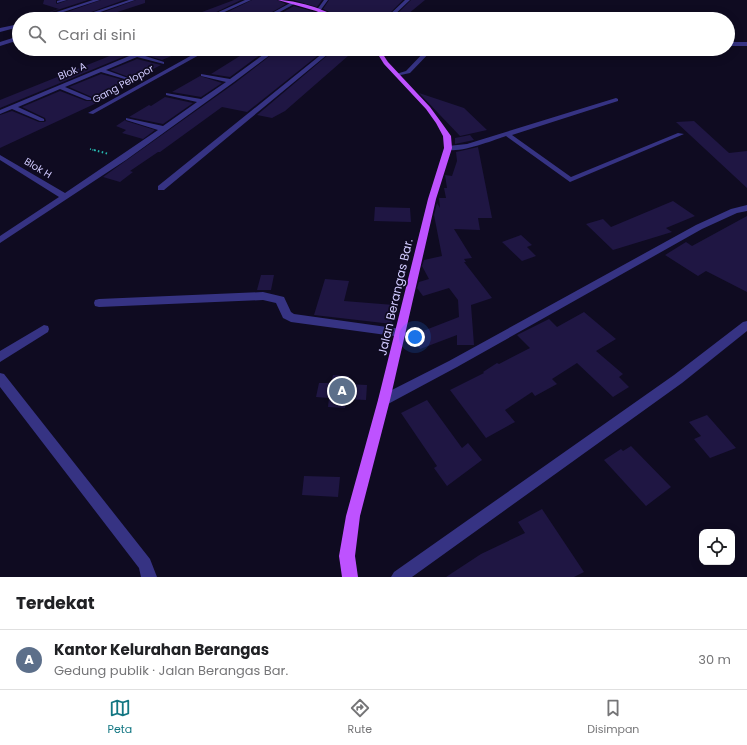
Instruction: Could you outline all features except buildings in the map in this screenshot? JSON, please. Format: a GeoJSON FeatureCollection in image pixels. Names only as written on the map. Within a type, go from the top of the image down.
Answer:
{"type":"FeatureCollection","features":[{"type":"Feature","properties":{"kind":"main road"},"geometry":{"type":"LineString","coordinates":[[280,0],[322,12]]}},
{"type":"Feature","properties":{"kind":"main road"},"geometry":{"type":"LineString","coordinates":[[382,56],[386,63],[428,108],[439,123],[447,136],[448,148]]}},
{"type":"Feature","properties":{"kind":"main road","name":"Jalan Berangas Bar."},"geometry":{"type":"LineString","coordinates":[[350,577],[347,556],[352,516],[384,400],[416,265],[448,148]]}},
{"type":"Feature","properties":{"kind":"street"},"geometry":{"type":"LineString","coordinates":[[59,2],[66,0]]}},
{"type":"Feature","properties":{"kind":"street"},"geometry":{"type":"LineString","coordinates":[[59,12],[98,0]]}},
{"type":"Feature","properties":{"kind":"street"},"geometry":{"type":"LineString","coordinates":[[96,12],[133,0]]}},
{"type":"Feature","properties":{"kind":"street"},"geometry":{"type":"LineString","coordinates":[[221,12],[249,0]]}},
{"type":"Feature","properties":{"kind":"street"},"geometry":{"type":"LineString","coordinates":[[318,10],[326,0]]}},
{"type":"Feature","properties":{"kind":"street"},"geometry":{"type":"LineString","coordinates":[[395,12],[408,0]]}},
{"type":"Feature","properties":{"kind":"street"},"geometry":{"type":"LineString","coordinates":[[277,12],[294,3]]}},
{"type":"Feature","properties":{"kind":"street"},"geometry":{"type":"LineString","coordinates":[[0,30],[12,27]]}},
{"type":"Feature","properties":{"kind":"street"},"geometry":{"type":"LineString","coordinates":[[0,44],[12,40]]}},
{"type":"Feature","properties":{"kind":"street"},"geometry":{"type":"LineString","coordinates":[[735,44],[747,44]]}},
{"type":"Feature","properties":{"kind":"street","name":"Blok A"},"geometry":{"type":"LineString","coordinates":[[0,112],[135,56]]}},
{"type":"Feature","properties":{"kind":"street"},"geometry":{"type":"LineString","coordinates":[[141,56],[162,63]]}},
{"type":"Feature","properties":{"kind":"street","name":"Gang Pelopor"},"geometry":{"type":"LineString","coordinates":[[91,113],[194,56]]}},
{"type":"Feature","properties":{"kind":"street"},"geometry":{"type":"LineString","coordinates":[[0,240],[164,129],[266,56]]}},
{"type":"Feature","properties":{"kind":"street"},"geometry":{"type":"LineString","coordinates":[[161,188],[322,56]]}},
{"type":"Feature","properties":{"kind":"street"},"geometry":{"type":"LineString","coordinates":[[398,75],[408,72],[423,56]]}},
{"type":"Feature","properties":{"kind":"street"},"geometry":{"type":"LineString","coordinates":[[100,70],[126,79]]}},
{"type":"Feature","properties":{"kind":"street"},"geometry":{"type":"LineString","coordinates":[[203,75],[232,81]]}},
{"type":"Feature","properties":{"kind":"street"},"geometry":{"type":"LineString","coordinates":[[60,87],[89,99]]}},
{"type":"Feature","properties":{"kind":"street"},"geometry":{"type":"LineString","coordinates":[[168,94],[202,101]]}},
{"type":"Feature","properties":{"kind":"street"},"geometry":{"type":"LineString","coordinates":[[448,148],[468,146],[616,100]]}},
{"type":"Feature","properties":{"kind":"street"},"geometry":{"type":"LineString","coordinates":[[12,107],[42,120]]}},
{"type":"Feature","properties":{"kind":"street"},"geometry":{"type":"LineString","coordinates":[[128,119],[164,129]]}},
{"type":"Feature","properties":{"kind":"street"},"geometry":{"type":"LineString","coordinates":[[507,134],[570,180],[680,134]]}},
{"type":"Feature","properties":{"kind":"street","name":"Blok H"},"geometry":{"type":"LineString","coordinates":[[0,157],[65,197]]}},
{"type":"Feature","properties":{"kind":"street"},"geometry":{"type":"LineString","coordinates":[[384,400],[454,364],[699,227],[734,211],[747,208]]}},
{"type":"Feature","properties":{"kind":"street"},"geometry":{"type":"LineString","coordinates":[[0,228],[8,234]]}},
{"type":"Feature","properties":{"kind":"street"},"geometry":{"type":"LineString","coordinates":[[99,303],[263,296],[280,300],[287,315],[291,318],[401,333]]}},
{"type":"Feature","properties":{"kind":"street"},"geometry":{"type":"LineString","coordinates":[[399,577],[678,379],[747,326]]}},
{"type":"Feature","properties":{"kind":"street"},"geometry":{"type":"LineString","coordinates":[[0,357],[44,329]]}},
{"type":"Feature","properties":{"kind":"street"},"geometry":{"type":"LineString","coordinates":[[0,378],[145,564],[149,577]]}},
{"type":"Feature","properties":{"kind":"place","name":"Kantor Kelurahan Berangas"},"geometry":{"type":"Point","coordinates":[342,391]}}]}
